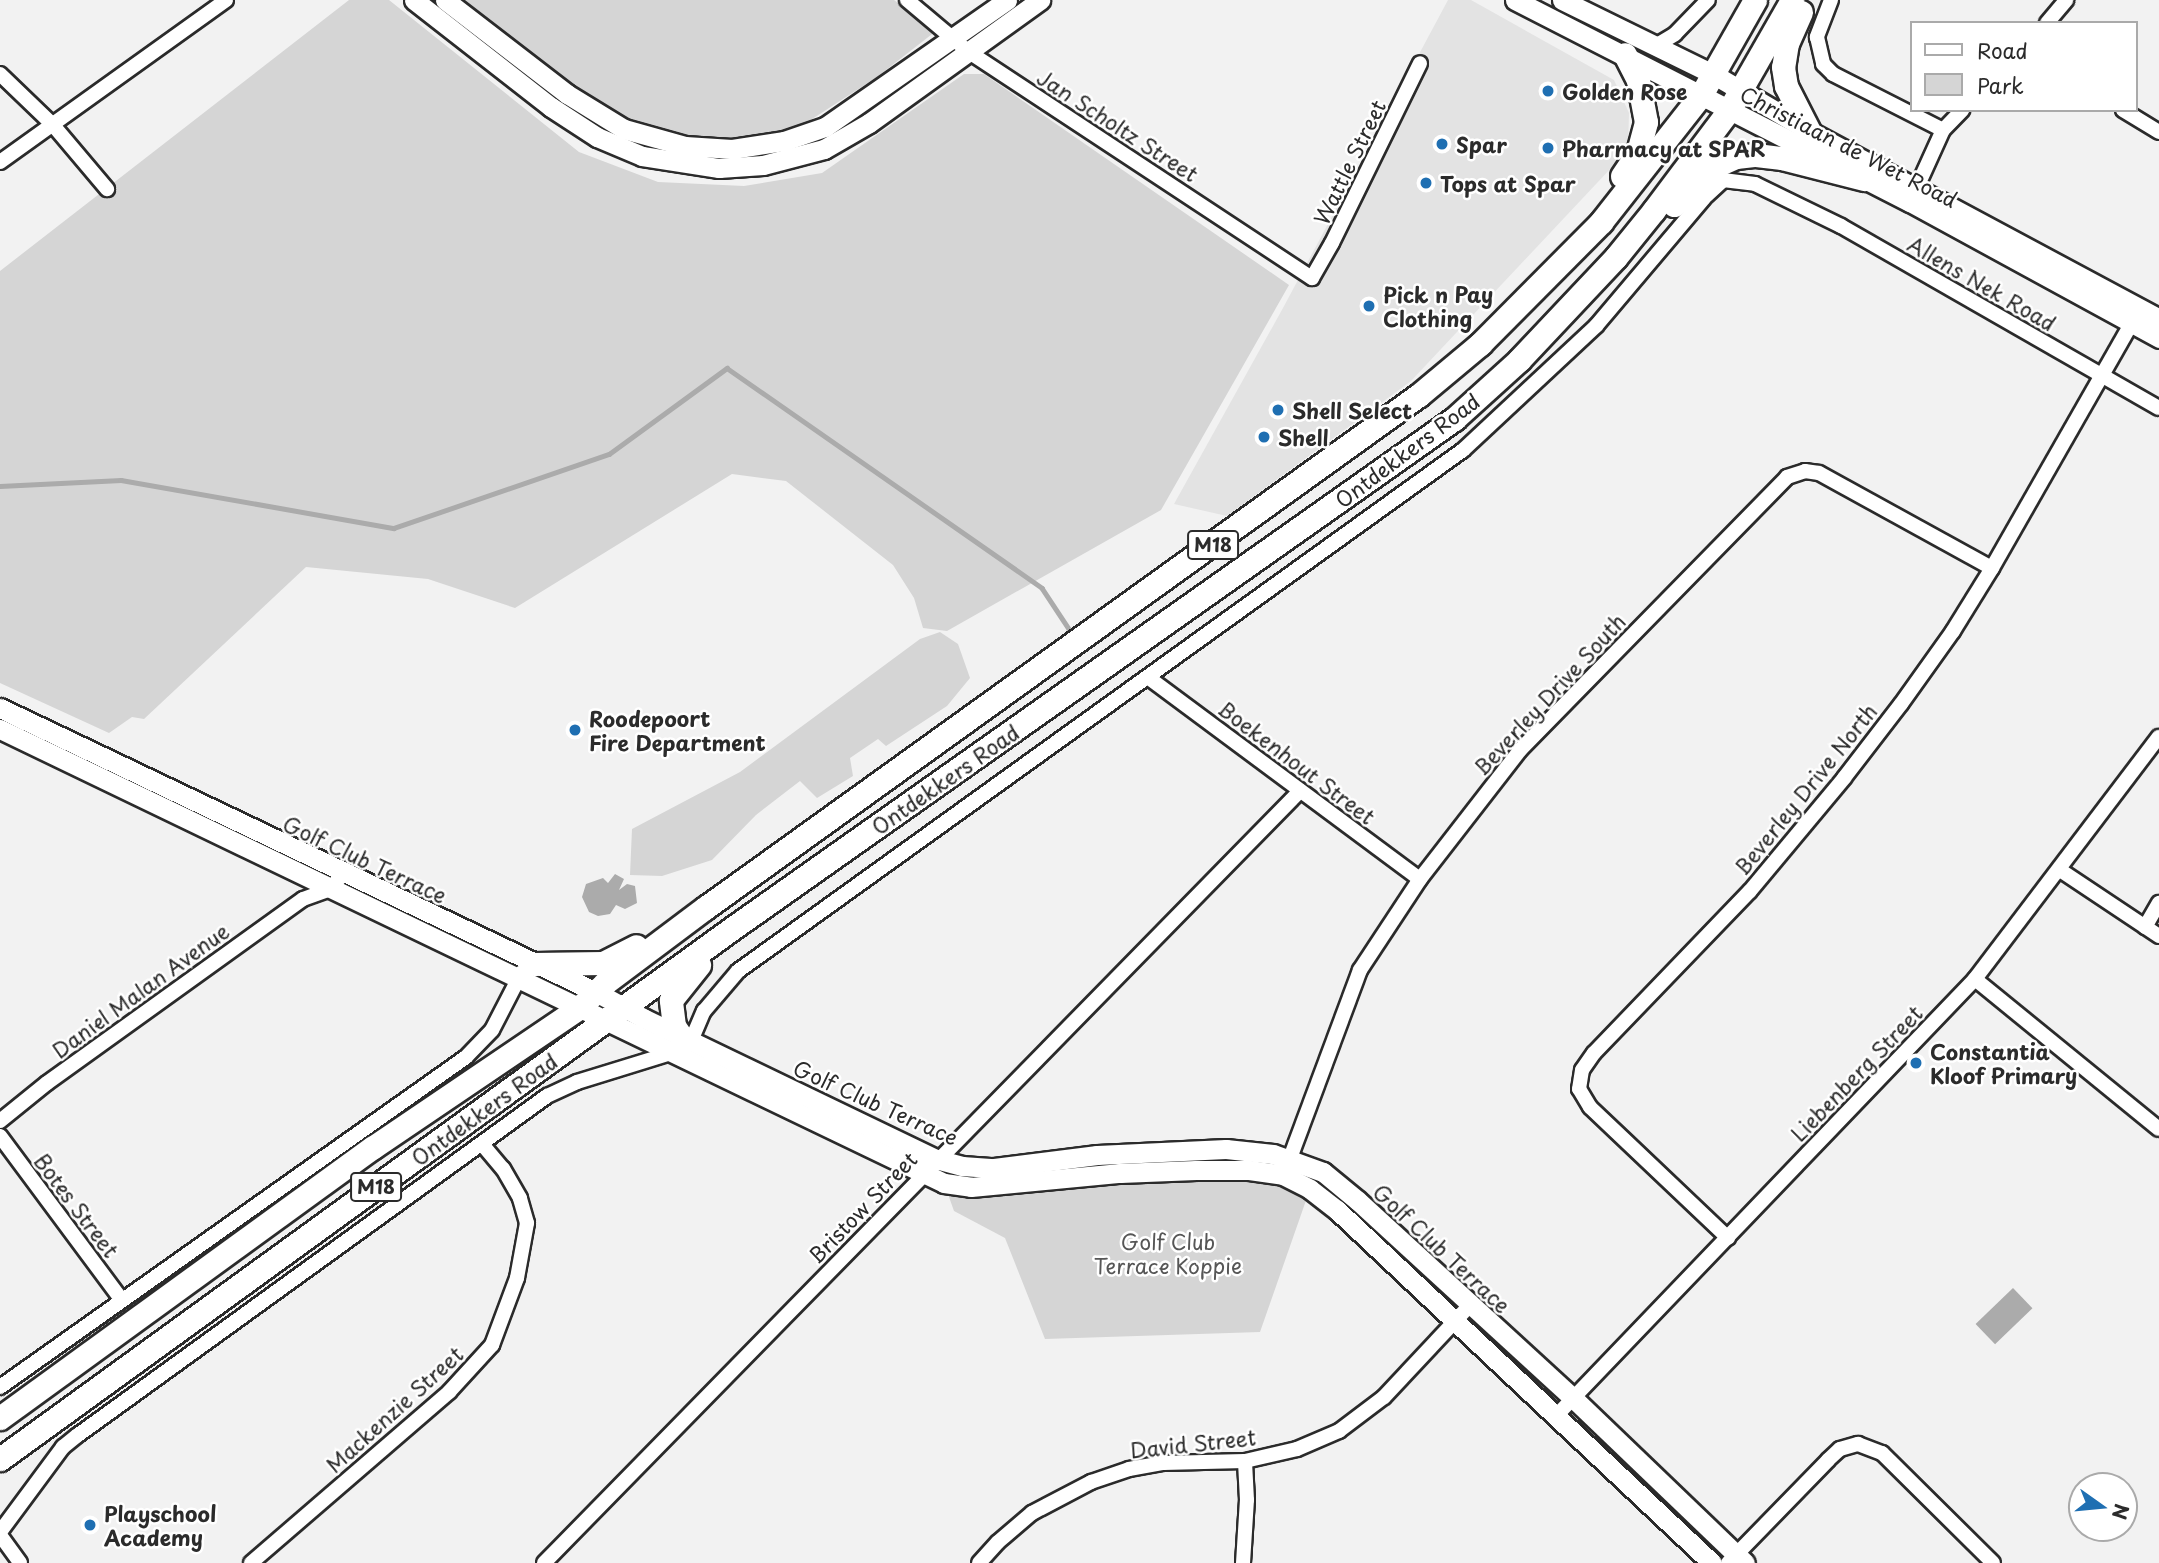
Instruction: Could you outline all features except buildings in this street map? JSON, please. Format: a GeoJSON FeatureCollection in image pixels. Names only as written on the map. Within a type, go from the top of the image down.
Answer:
{"type":"FeatureCollection","features":[{"type":"Feature","properties":{"kind":"main road","name":"Ontdekkers Road"},"geometry":{"type":"LineString","coordinates":[[0,1418],[372,1148],[588,999],[705,908],[1367,435],[1480,344],[1578,247],[1646,168],[1700,95],[1755,0]]}},
{"type":"Feature","properties":{"kind":"main road","name":"Ontdekkers Road"},"geometry":{"type":"LineString","coordinates":[[0,1459],[737,925],[1454,419],[1519,360],[1616,257],[1729,110],[1792,0]]}},
{"type":"Feature","properties":{"kind":"main road"},"geometry":{"type":"LineString","coordinates":[[1807,0],[1787,43],[1783,67],[1786,86],[1809,131]]}},
{"type":"Feature","properties":{"kind":"main road"},"geometry":{"type":"LineString","coordinates":[[1578,247],[1644,138],[1646,122],[1642,96],[1625,54]]}},
{"type":"Feature","properties":{"kind":"main road"},"geometry":{"type":"LineString","coordinates":[[1519,360],[1584,305],[1692,185],[1720,161],[1756,155],[1782,158],[1864,179]]}},
{"type":"Feature","properties":{"kind":"main road"},"geometry":{"type":"LineString","coordinates":[[527,968],[603,962],[705,908]]}},
{"type":"Feature","properties":{"kind":"main road"},"geometry":{"type":"LineString","coordinates":[[681,1043],[669,1007],[673,994],[737,925]]}},
{"type":"Feature","properties":{"kind":"street"},"geometry":{"type":"LineString","coordinates":[[0,162],[226,0]]}},
{"type":"Feature","properties":{"kind":"street"},"geometry":{"type":"LineString","coordinates":[[414,0],[578,126],[642,156],[699,167],[763,165],[824,149],[869,123],[962,45],[1007,0]]}},
{"type":"Feature","properties":{"kind":"street"},"geometry":{"type":"LineString","coordinates":[[445,0],[592,112],[624,129],[655,139],[706,148],[755,147],[784,141],[825,127],[1040,0]]}},
{"type":"Feature","properties":{"kind":"street","name":"Jan Scholtz Street"},"geometry":{"type":"LineString","coordinates":[[907,0],[962,45],[1312,278]]}},
{"type":"Feature","properties":{"kind":"street","name":"Christiaan de Wet Road"},"geometry":{"type":"LineString","coordinates":[[1515,0],[1625,54],[1864,179],[1914,194]]}},
{"type":"Feature","properties":{"kind":"street","name":"Christiaan de Wet Road"},"geometry":{"type":"LineString","coordinates":[[1562,0],[1742,90],[1914,194],[2136,316],[2159,338]]}},
{"type":"Feature","properties":{"kind":"street"},"geometry":{"type":"LineString","coordinates":[[1657,46],[1675,34],[1708,0]]}},
{"type":"Feature","properties":{"kind":"street"},"geometry":{"type":"LineString","coordinates":[[1831,0],[1817,37],[1823,64],[1833,74],[1943,130]]}},
{"type":"Feature","properties":{"kind":"street"},"geometry":{"type":"LineString","coordinates":[[2049,21],[2066,0]]}},
{"type":"Feature","properties":{"kind":"street","name":"Wattle Street"},"geometry":{"type":"LineString","coordinates":[[1312,278],[1332,243],[1420,63]]}},
{"type":"Feature","properties":{"kind":"street"},"geometry":{"type":"LineString","coordinates":[[0,74],[53,125],[107,189]]}},
{"type":"Feature","properties":{"kind":"street"},"geometry":{"type":"LineString","coordinates":[[1914,194],[1943,130],[1960,112]]}},
{"type":"Feature","properties":{"kind":"street"},"geometry":{"type":"LineString","coordinates":[[2126,112],[2159,132]]}},
{"type":"Feature","properties":{"kind":"street","name":"Ontdekkers Road"},"geometry":{"type":"LineString","coordinates":[[0,1534],[63,1447],[78,1435],[547,1096],[681,1043],[738,971],[1150,678],[1463,450],[1596,326],[1717,184],[1723,180],[1741,180],[1783,197]]}},
{"type":"Feature","properties":{"kind":"street","name":"Allens Nek Road"},"geometry":{"type":"LineString","coordinates":[[1783,197],[1840,226],[2159,408]]}},
{"type":"Feature","properties":{"kind":"street","name":"Christiaan de Wet Road"},"geometry":{"type":"LineString","coordinates":[[2136,316],[2159,319]]}},
{"type":"Feature","properties":{"kind":"street","name":"Beverley Drive North"},"geometry":{"type":"LineString","coordinates":[[1728,1238],[1590,1107],[1579,1089],[1582,1070],[1594,1053],[1750,891],[1844,778],[1953,631],[2104,377],[2136,316]]}},
{"type":"Feature","properties":{"kind":"street","name":"Beverley Drive South"},"geometry":{"type":"LineString","coordinates":[[1287,1167],[1360,970],[1420,879],[1520,750],[1787,477],[1805,471],[1819,473],[1992,568]]}},
{"type":"Feature","properties":{"kind":"street","name":"Boekenhout Street"},"geometry":{"type":"LineString","coordinates":[[1150,678],[1420,879]]}},
{"type":"Feature","properties":{"kind":"street","name":"Golf Club Terrace"},"geometry":{"type":"LineString","coordinates":[[0,708],[344,873],[615,1013],[930,1166],[944,1182],[971,1187],[1120,1173],[1287,1167],[1323,1172],[1573,1398],[1737,1560]]}},
{"type":"Feature","properties":{"kind":"street","name":"Golf Club Terrace"},"geometry":{"type":"LineString","coordinates":[[0,729],[318,889],[527,968]]}},
{"type":"Feature","properties":{"kind":"street","name":"Liebenberg Street"},"geometry":{"type":"LineString","coordinates":[[1557,1415],[1975,979],[2159,737]]}},
{"type":"Feature","properties":{"kind":"street","name":"Bristow Street"},"geometry":{"type":"LineString","coordinates":[[544,1563],[1300,791]]}},
{"type":"Feature","properties":{"kind":"street","name":"Daniel Malan Avenue"},"geometry":{"type":"LineString","coordinates":[[318,889],[326,865]]}},
{"type":"Feature","properties":{"kind":"street"},"geometry":{"type":"LineString","coordinates":[[2060,870],[2159,936]]}},
{"type":"Feature","properties":{"kind":"street","name":"Daniel Malan Avenue"},"geometry":{"type":"LineString","coordinates":[[0,1121],[47,1083],[344,873]]}},
{"type":"Feature","properties":{"kind":"street"},"geometry":{"type":"LineString","coordinates":[[2145,927],[2159,903]]}},
{"type":"Feature","properties":{"kind":"street"},"geometry":{"type":"LineString","coordinates":[[0,1387],[466,1057],[492,1030],[527,968]]}},
{"type":"Feature","properties":{"kind":"street"},"geometry":{"type":"LineString","coordinates":[[1975,979],[2159,1129]]}},
{"type":"Feature","properties":{"kind":"street","name":"Botes Street"},"geometry":{"type":"LineString","coordinates":[[0,1136],[121,1299]]}},
{"type":"Feature","properties":{"kind":"street","name":"Mackenzie Street"},"geometry":{"type":"LineString","coordinates":[[251,1563],[449,1392],[492,1345],[517,1278],[527,1223],[520,1198],[503,1169],[482,1144]]}},
{"type":"Feature","properties":{"kind":"street","name":"Golf Club Terrace"},"geometry":{"type":"LineString","coordinates":[[1287,1167],[1338,1210],[1712,1563]]}},
{"type":"Feature","properties":{"kind":"street","name":"David Street"},"geometry":{"type":"LineString","coordinates":[[979,1563],[998,1542],[1032,1513],[1091,1482],[1129,1469],[1163,1463],[1245,1461],[1297,1449],[1339,1431],[1384,1397],[1470,1305]]}},
{"type":"Feature","properties":{"kind":"street"},"geometry":{"type":"LineString","coordinates":[[1737,1560],[1828,1460],[1840,1449],[1858,1444],[1882,1453],[1993,1563]]}},
{"type":"Feature","properties":{"kind":"street"},"geometry":{"type":"LineString","coordinates":[[1244,1563],[1247,1500],[1245,1461]]}},
{"type":"Feature","properties":{"kind":"street"},"geometry":{"type":"LineString","coordinates":[[0,1534],[20,1563]]}},
{"type":"Feature","properties":{"kind":"shaded area"},"geometry":{"type":"Polygon","coordinates":[[[1448,0],[1471,0],[1614,80],[1629,113],[1628,150],[1411,381],[1227,516],[1174,504],[1283,308],[1448,0]]]}},
{"type":"Feature","properties":{"kind":"shaded area"},"geometry":{"type":"Polygon","coordinates":[[[615,874],[624,879],[619,890],[627,884],[635,886],[637,903],[625,909],[616,905],[610,914],[598,916],[589,912],[582,897],[586,884],[603,878],[608,883],[615,874]]]}},
{"type":"Feature","properties":{"kind":"shaded area"},"geometry":{"type":"Polygon","coordinates":[[[2013,1288],[2032,1308],[1995,1344],[1976,1324],[2013,1288]]]}},
{"type":"Feature","properties":{"kind":"green space"},"geometry":{"type":"Polygon","coordinates":[[[349,0],[389,0],[579,152],[658,182],[744,186],[822,173],[964,74],[984,74],[1289,285],[1161,510],[947,631],[923,628],[914,598],[893,565],[786,481],[732,474],[515,608],[428,579],[306,567],[144,719],[132,717],[109,733],[0,683],[0,271],[349,0]]]}},
{"type":"Feature","properties":{"kind":"green space"},"geometry":{"type":"Polygon","coordinates":[[[456,0],[894,0],[936,31],[877,77],[809,121],[761,139],[711,144],[648,131],[564,88],[456,0]]]}},
{"type":"Feature","properties":{"kind":"green space"},"geometry":{"type":"Polygon","coordinates":[[[940,632],[958,644],[970,678],[947,706],[886,746],[878,739],[850,758],[853,776],[817,798],[800,781],[756,815],[712,860],[662,876],[630,875],[632,829],[740,772],[920,639],[940,632]]]}},
{"type":"Feature","properties":{"kind":"green space","name":"Golf Club Terrace Koppie"},"geometry":{"type":"Polygon","coordinates":[[[1196,1170],[1310,1189],[1260,1332],[1045,1339],[1005,1238],[954,1211],[944,1183],[1196,1170]]]}},
{"type":"Feature","properties":{"kind":"waterway"},"geometry":{"type":"LineString","coordinates":[[0,486],[121,480],[394,528],[609,454],[727,368],[1042,588],[1069,629]]}},
{"type":"Feature","properties":{"kind":"place","name":"Golden Rose"},"geometry":{"type":"Point","coordinates":[1548,91]}},
{"type":"Feature","properties":{"kind":"place","name":"Spar"},"geometry":{"type":"Point","coordinates":[1442,144]}},
{"type":"Feature","properties":{"kind":"place","name":"Pharmacy at SPAR"},"geometry":{"type":"Point","coordinates":[1548,148]}},
{"type":"Feature","properties":{"kind":"place","name":"Tops at Spar"},"geometry":{"type":"Point","coordinates":[1426,183]}},
{"type":"Feature","properties":{"kind":"place","name":"Pick n Pay Clothing"},"geometry":{"type":"Point","coordinates":[1369,306]}},
{"type":"Feature","properties":{"kind":"place","name":"Shell Select"},"geometry":{"type":"Point","coordinates":[1278,410]}},
{"type":"Feature","properties":{"kind":"place","name":"Shell"},"geometry":{"type":"Point","coordinates":[1264,437]}},
{"type":"Feature","properties":{"kind":"place","name":"Roodepoort Fire Department"},"geometry":{"type":"Point","coordinates":[575,730]}},
{"type":"Feature","properties":{"kind":"place","name":"Constantia Kloof Primary"},"geometry":{"type":"Point","coordinates":[1916,1063]}},
{"type":"Feature","properties":{"kind":"place","name":"Playschool Academy"},"geometry":{"type":"Point","coordinates":[90,1525]}}]}
